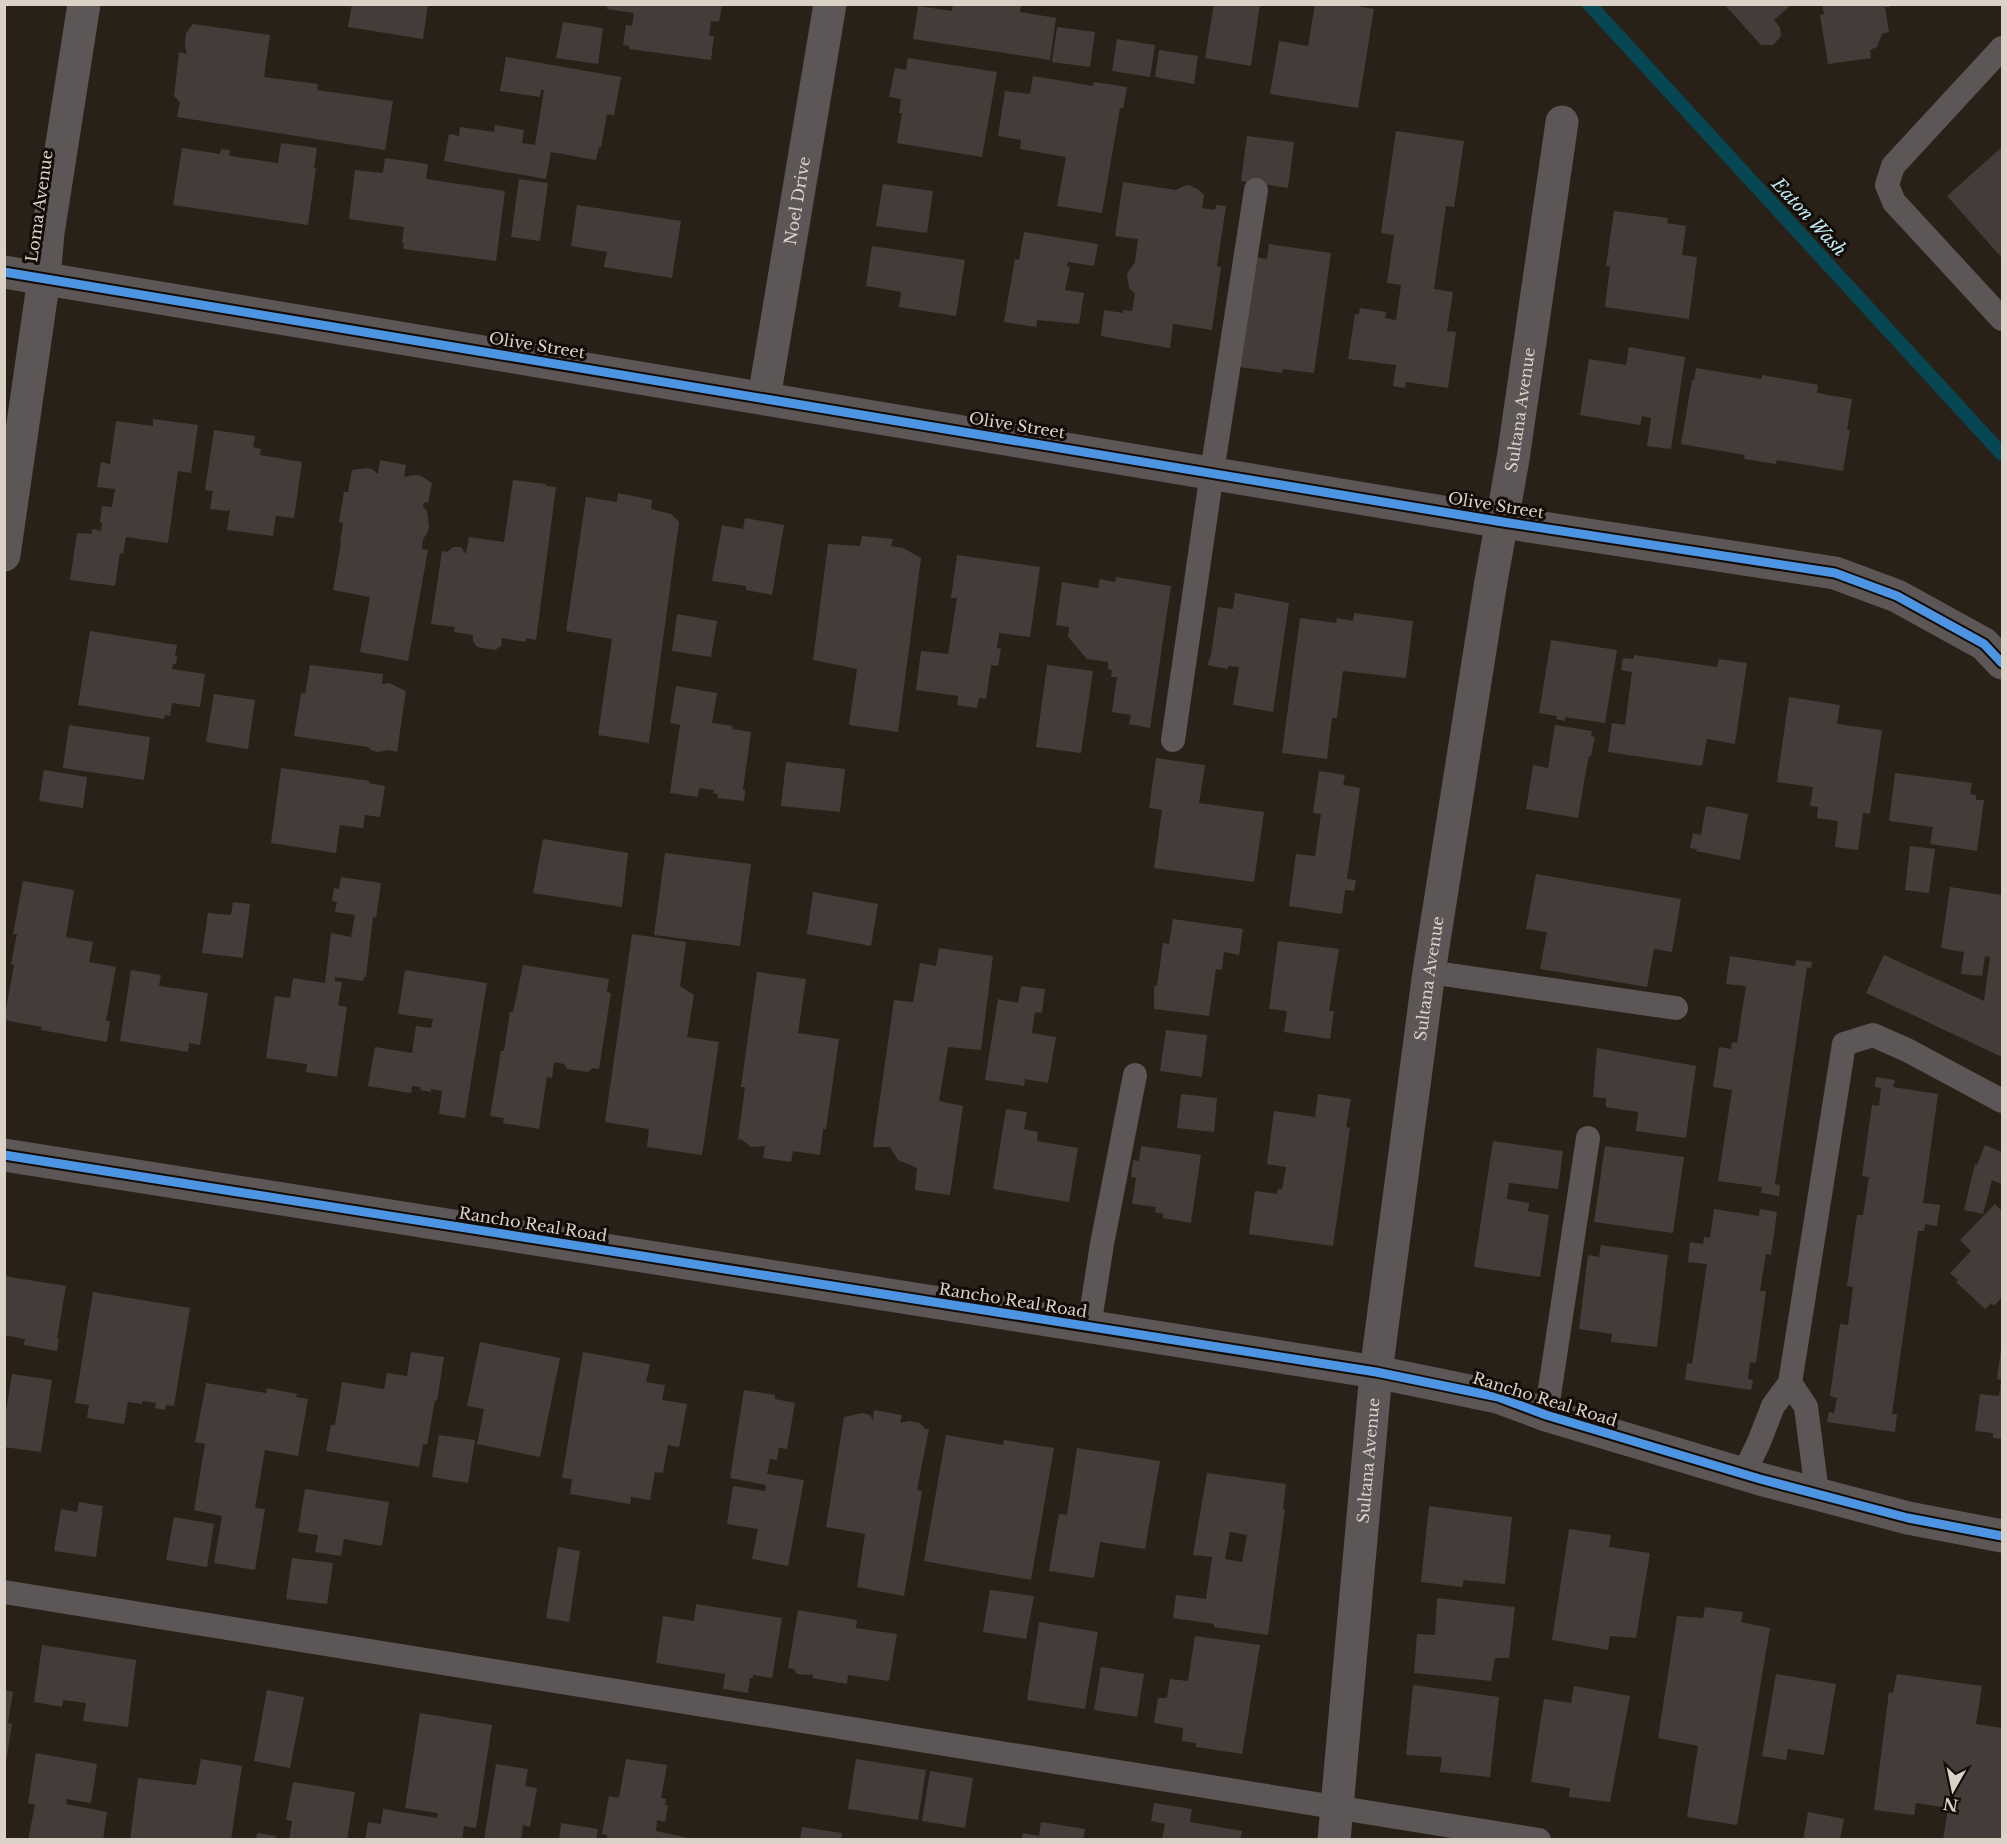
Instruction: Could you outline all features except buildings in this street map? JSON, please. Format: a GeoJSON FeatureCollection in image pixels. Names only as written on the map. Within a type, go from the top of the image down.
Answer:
{"type":"FeatureCollection","features":[{"type":"Feature","properties":{"kind":"street","name":"Loma Avenue"},"geometry":{"type":"LineString","coordinates":[[4,555],[44,278],[48,233],[84,4]]}},
{"type":"Feature","properties":{"kind":"street","name":"Noel Drive"},"geometry":{"type":"LineString","coordinates":[[764,398],[830,4]]}},
{"type":"Feature","properties":{"kind":"street","name":"Sultana Avenue"},"geometry":{"type":"LineString","coordinates":[[1334,1839],[1376,1372],[1429,972],[1490,587],[1503,522],[1562,122]]}},
{"type":"Feature","properties":{"kind":"street","name":"Olive Street"},"geometry":{"type":"LineString","coordinates":[[4,272],[1503,522],[1835,573],[1897,596],[1984,645],[2002,663]]}},
{"type":"Feature","properties":{"kind":"street","name":"Rancho Real Road"},"geometry":{"type":"LineString","coordinates":[[4,1155],[1376,1372],[1498,1397],[1546,1415],[1817,1494],[1908,1518],[2002,1536]]}},
{"type":"Feature","properties":{"kind":"lane"},"geometry":{"type":"LineString","coordinates":[[2002,48],[1893,166],[1887,185],[1894,202],[2002,319]]}},
{"type":"Feature","properties":{"kind":"lane"},"geometry":{"type":"LineString","coordinates":[[1173,740],[1212,472],[1257,190]]}},
{"type":"Feature","properties":{"kind":"lane"},"geometry":{"type":"LineString","coordinates":[[1429,972],[1676,1008]]}},
{"type":"Feature","properties":{"kind":"lane"},"geometry":{"type":"LineString","coordinates":[[1744,1473],[1773,1406],[1790,1383],[1844,1044],[1873,1035],[1907,1050],[2002,1101]]}},
{"type":"Feature","properties":{"kind":"lane"},"geometry":{"type":"LineString","coordinates":[[1089,1327],[1102,1244],[1135,1075]]}},
{"type":"Feature","properties":{"kind":"lane"},"geometry":{"type":"LineString","coordinates":[[1546,1415],[1588,1138]]}},
{"type":"Feature","properties":{"kind":"lane"},"geometry":{"type":"LineString","coordinates":[[1790,1383],[1806,1407],[1817,1494]]}},
{"type":"Feature","properties":{"kind":"lane"},"geometry":{"type":"LineString","coordinates":[[4,1593],[1539,1839]]}},
{"type":"Feature","properties":{"kind":"waterway","name":"Eaton Wash"},"geometry":{"type":"LineString","coordinates":[[1589,4],[2002,454]]}},
{"type":"Feature","properties":{"kind":"cycle path"},"geometry":{"type":"LineString","coordinates":[[4,272],[1503,522],[1835,573],[1897,596],[1984,644],[2002,663]]}},
{"type":"Feature","properties":{"kind":"cycle path"},"geometry":{"type":"LineString","coordinates":[[4,1155],[1376,1372],[1498,1397],[1546,1415],[1760,1479],[1908,1518],[2002,1536]]}}]}
